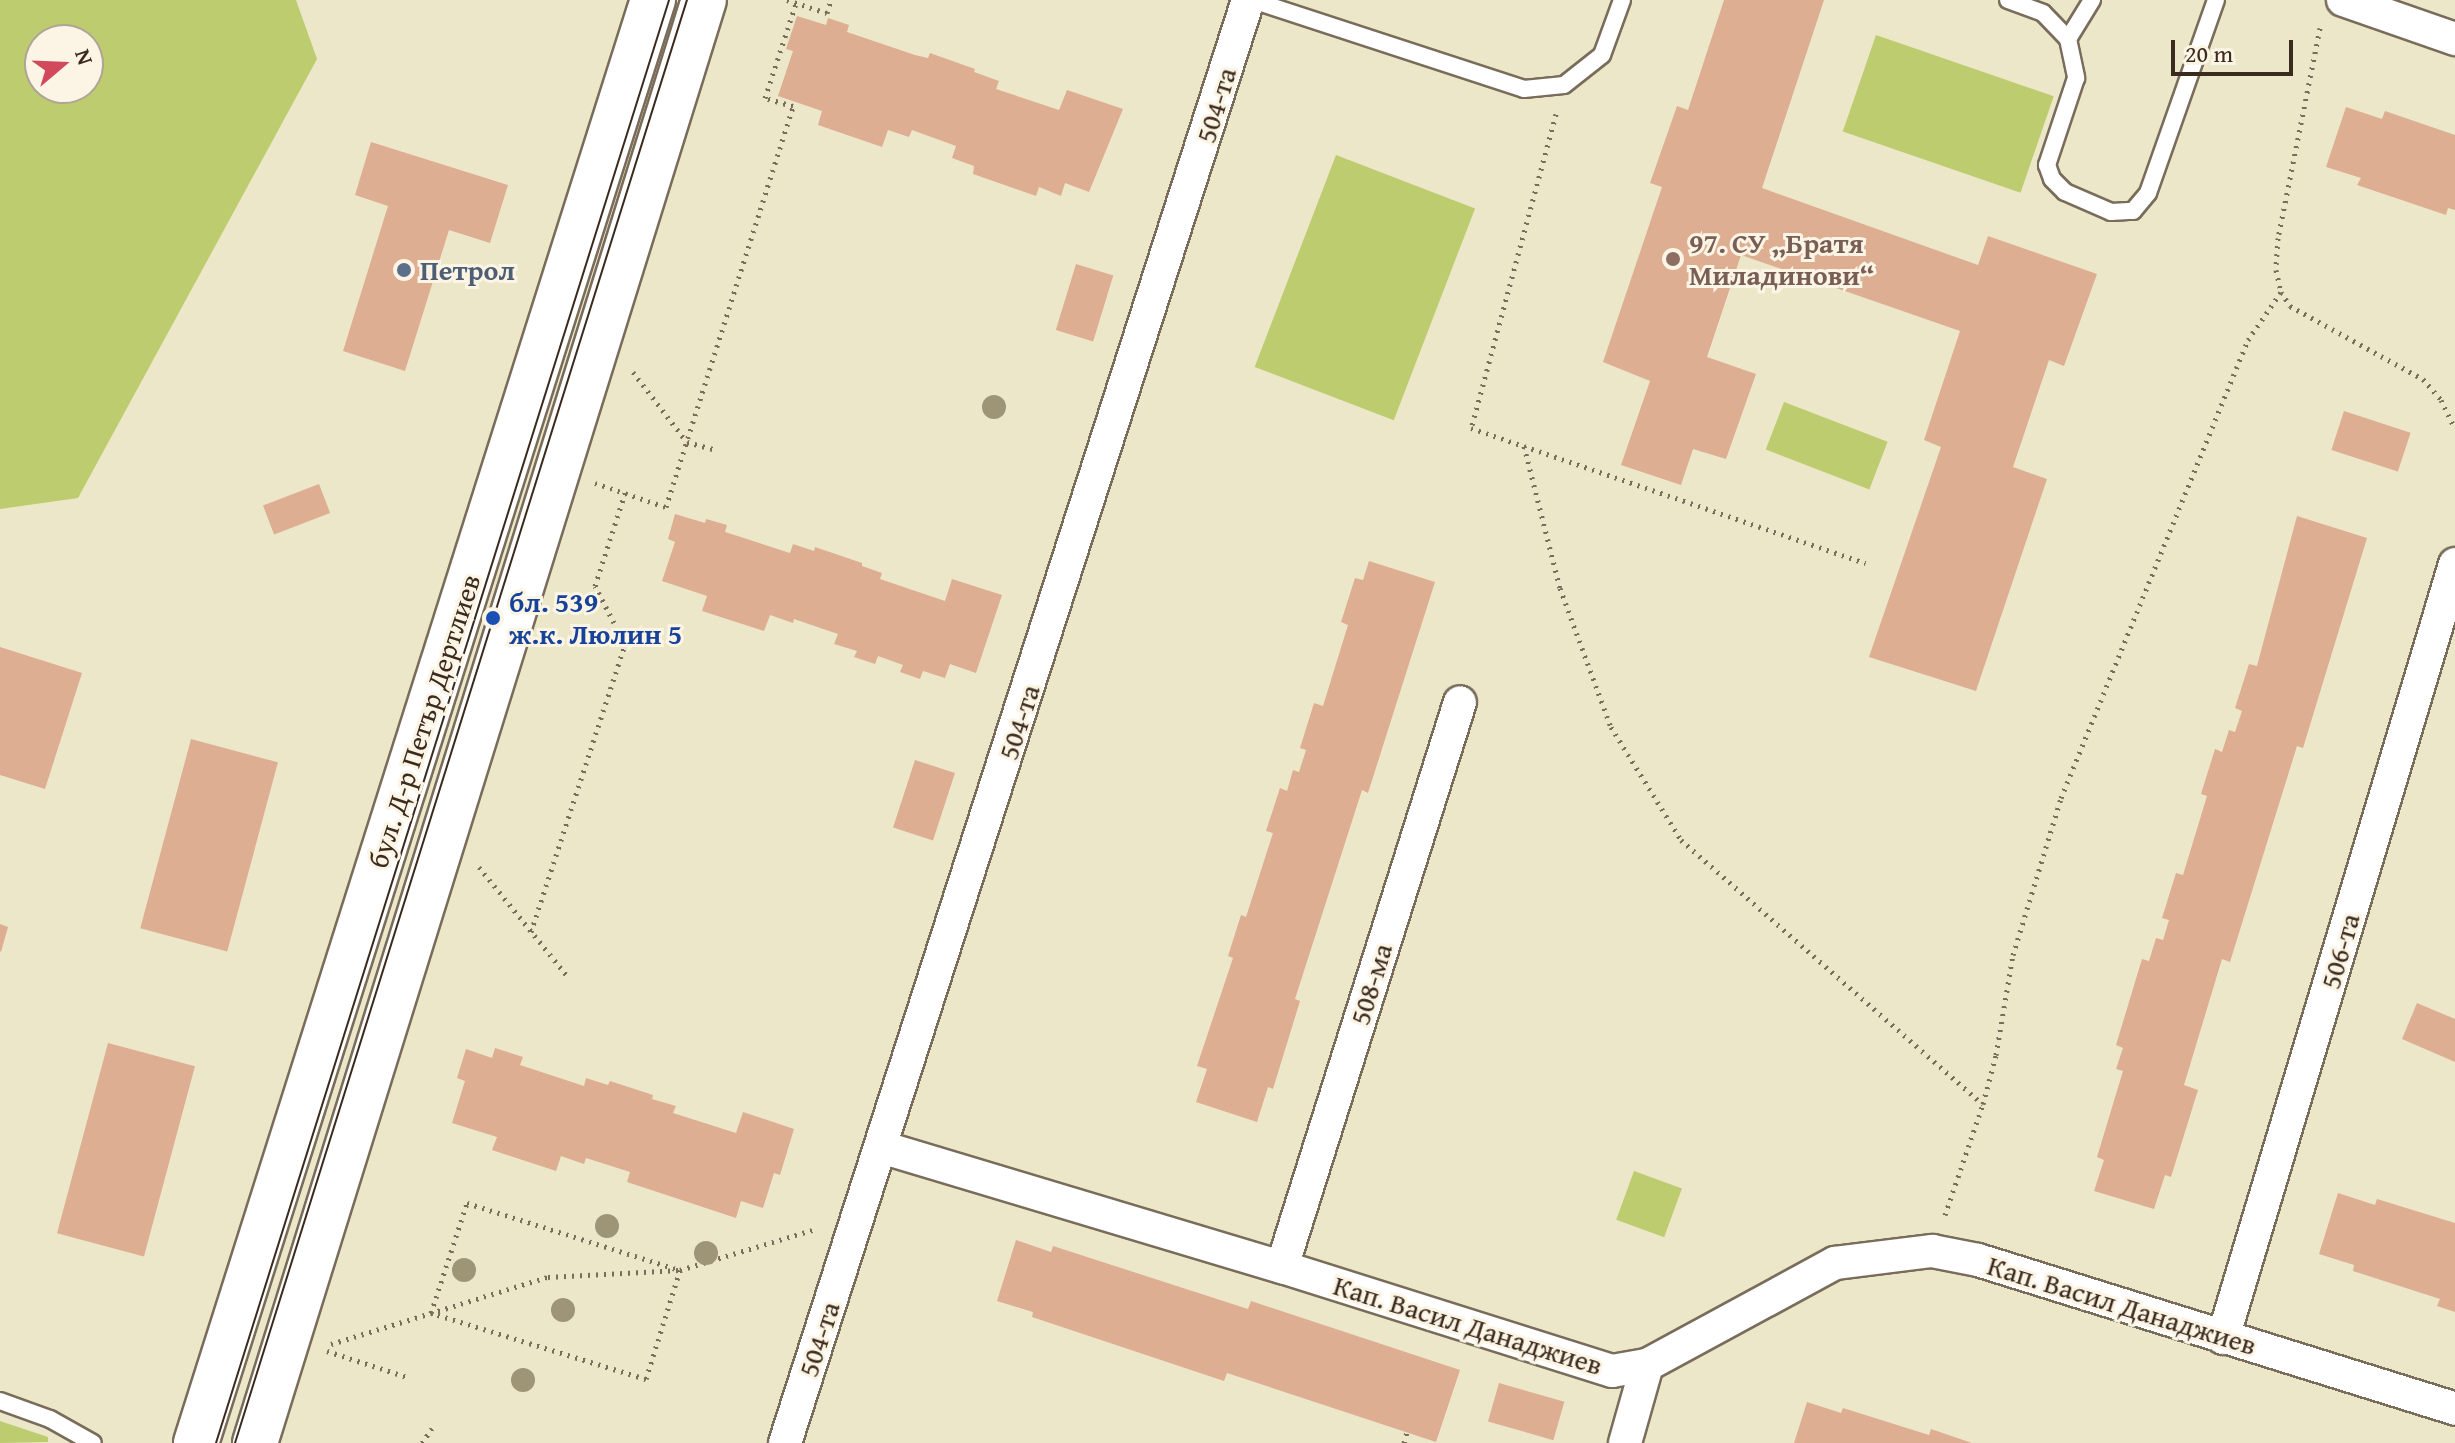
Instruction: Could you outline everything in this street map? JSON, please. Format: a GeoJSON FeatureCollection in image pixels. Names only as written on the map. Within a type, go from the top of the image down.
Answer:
{"type":"FeatureCollection","features":[{"type":"Feature","properties":{"kind":"main road","name":"бул. Д-р Петър Дертлиев"},"geometry":{"type":"LineString","coordinates":[[196,1443],[653,0]]}},
{"type":"Feature","properties":{"kind":"main road","name":"бул. Д-р Петър Дертлиев"},"geometry":{"type":"LineString","coordinates":[[255,1443],[704,0]]}},
{"type":"Feature","properties":{"kind":"street","name":"504-та"},"geometry":{"type":"LineString","coordinates":[[785,1443],[1250,0]]}},
{"type":"Feature","properties":{"kind":"street"},"geometry":{"type":"LineString","coordinates":[[2333,8],[2455,39]]}},
{"type":"Feature","properties":{"kind":"street","name":"506-та"},"geometry":{"type":"LineString","coordinates":[[2223,1338],[2455,564]]}},
{"type":"Feature","properties":{"kind":"street","name":"508-ма"},"geometry":{"type":"LineString","coordinates":[[1282,1267],[1460,702]]}},
{"type":"Feature","properties":{"kind":"street","name":"Кап. Васил Данаджиев"},"geometry":{"type":"LineString","coordinates":[[881,1147],[1282,1267],[1612,1371],[1647,1365],[1835,1263],[1932,1251],[1978,1260],[2455,1409]]}},
{"type":"Feature","properties":{"kind":"street"},"geometry":{"type":"LineString","coordinates":[[1625,1443],[1647,1365]]}},
{"type":"Feature","properties":{"kind":"lane"},"geometry":{"type":"LineString","coordinates":[[1250,0],[1524,89],[1564,85],[1602,55],[1622,0]]}},
{"type":"Feature","properties":{"kind":"lane"},"geometry":{"type":"LineString","coordinates":[[2008,0],[2043,13],[2068,39],[2076,78],[2047,165],[2052,179],[2065,192],[2111,212],[2133,211],[2148,193],[2216,0]]}},
{"type":"Feature","properties":{"kind":"lane"},"geometry":{"type":"LineString","coordinates":[[2068,39],[2092,0]]}},
{"type":"Feature","properties":{"kind":"lane"},"geometry":{"type":"LineString","coordinates":[[0,1401],[50,1419],[93,1443]]}},
{"type":"Feature","properties":{"kind":"path"},"geometry":{"type":"LineString","coordinates":[[787,0],[827,13],[831,0]]}},
{"type":"Feature","properties":{"kind":"path"},"geometry":{"type":"LineString","coordinates":[[588,481],[666,507],[793,106],[765,98],[796,3]]}},
{"type":"Feature","properties":{"kind":"path"},"geometry":{"type":"LineString","coordinates":[[2333,8],[2278,238],[2276,270],[2281,292],[2290,306],[2423,379],[2441,400],[2455,429]]}},
{"type":"Feature","properties":{"kind":"path"},"geometry":{"type":"LineString","coordinates":[[1564,85],[1471,428],[1866,563]]}},
{"type":"Feature","properties":{"kind":"path"},"geometry":{"type":"LineString","coordinates":[[1932,1251],[1983,1104],[1996,1055],[2013,955],[2061,798],[2248,340],[2281,292]]}},
{"type":"Feature","properties":{"kind":"path"},"geometry":{"type":"LineString","coordinates":[[625,361],[687,442],[713,449]]}},
{"type":"Feature","properties":{"kind":"path"},"geometry":{"type":"LineString","coordinates":[[1524,446],[1560,588],[1611,727],[1681,840],[1983,1104]]}},
{"type":"Feature","properties":{"kind":"path"},"geometry":{"type":"LineString","coordinates":[[531,932],[625,644],[595,586],[625,493]]}},
{"type":"Feature","properties":{"kind":"path"},"geometry":{"type":"LineString","coordinates":[[471,856],[569,978]]}},
{"type":"Feature","properties":{"kind":"path"},"geometry":{"type":"LineString","coordinates":[[431,1313],[467,1203],[680,1270]]}},
{"type":"Feature","properties":{"kind":"path"},"geometry":{"type":"LineString","coordinates":[[410,1378],[318,1348],[548,1277],[680,1270],[822,1227]]}},
{"type":"Feature","properties":{"kind":"path"},"geometry":{"type":"LineString","coordinates":[[431,1313],[646,1379],[680,1270]]}},
{"type":"Feature","properties":{"kind":"path"},"geometry":{"type":"LineString","coordinates":[[422,1443],[432,1428]]}},
{"type":"Feature","properties":{"kind":"path"},"geometry":{"type":"LineString","coordinates":[[1404,1443],[1407,1432]]}},
{"type":"Feature","properties":{"kind":"green space"},"geometry":{"type":"Polygon","coordinates":[[[0,0],[296,0],[317,59],[78,498],[0,509],[0,0]]]}},
{"type":"Feature","properties":{"kind":"green space"},"geometry":{"type":"Polygon","coordinates":[[[1876,35],[2054,96],[2021,193],[1843,131],[1876,35]]]}},
{"type":"Feature","properties":{"kind":"green space"},"geometry":{"type":"Polygon","coordinates":[[[1336,155],[1475,208],[1394,420],[1255,367],[1336,155]]]}},
{"type":"Feature","properties":{"kind":"green space"},"geometry":{"type":"Polygon","coordinates":[[[1784,402],[1888,442],[1869,489],[1766,450],[1784,402]]]}},
{"type":"Feature","properties":{"kind":"green space"},"geometry":{"type":"Polygon","coordinates":[[[1634,1171],[1682,1188],[1664,1237],[1616,1220],[1634,1171]]]}},
{"type":"Feature","properties":{"kind":"green space"},"geometry":{"type":"Polygon","coordinates":[[[0,1421],[48,1437],[48,1442],[0,1443],[0,1421]]]}},
{"type":"Feature","properties":{"kind":"building"},"geometry":{"type":"Polygon","coordinates":[[[1724,0],[1824,0],[1762,188],[1978,265],[1988,236],[2097,274],[2064,366],[2049,360],[2013,467],[2047,479],[1976,691],[1869,657],[1941,447],[1924,440],[1960,331],[1741,255],[1707,357],[1756,374],[1726,459],[1693,449],[1681,485],[1621,465],[1650,381],[1603,362],[1662,187],[1650,183],[1677,106],[1688,110],[1724,0]]]}},
{"type":"Feature","properties":{"kind":"building"},"geometry":{"type":"Polygon","coordinates":[[[797,16],[826,25],[828,18],[849,25],[847,32],[915,55],[928,58],[930,53],[975,69],[974,72],[999,81],[996,89],[1059,110],[1067,90],[1123,109],[1089,192],[1065,183],[1061,196],[1039,187],[1036,196],[973,174],[974,166],[952,158],[956,146],[912,130],[909,137],[888,130],[882,147],[818,125],[822,111],[778,96],[793,51],[786,49],[797,16]]]}},
{"type":"Feature","properties":{"kind":"building"},"geometry":{"type":"Polygon","coordinates":[[[2346,107],[2382,119],[2385,111],[2455,135],[2455,210],[2448,208],[2446,215],[2357,185],[2361,178],[2326,167],[2346,107]]]}},
{"type":"Feature","properties":{"kind":"building"},"geometry":{"type":"Polygon","coordinates":[[[371,142],[508,185],[490,243],[449,230],[405,371],[343,351],[388,206],[355,195],[371,142]]]}},
{"type":"Feature","properties":{"kind":"building"},"geometry":{"type":"Polygon","coordinates":[[[1076,264],[1113,275],[1093,341],[1056,330],[1076,264]]]}},
{"type":"Feature","properties":{"kind":"building"},"geometry":{"type":"Polygon","coordinates":[[[2344,411],[2411,433],[2398,472],[2331,450],[2344,411]]]}},
{"type":"Feature","properties":{"kind":"building"},"geometry":{"type":"Polygon","coordinates":[[[319,484],[330,513],[274,534],[263,506],[319,484]]]}},
{"type":"Feature","properties":{"kind":"building"},"geometry":{"type":"Polygon","coordinates":[[[675,514],[705,523],[706,519],[727,525],[725,532],[790,553],[793,544],[814,551],[815,547],[862,563],[862,566],[882,573],[880,579],[945,601],[952,579],[1002,595],[976,673],[950,664],[945,678],[923,671],[920,679],[900,672],[903,665],[878,656],[875,664],[854,657],[857,651],[834,644],[838,634],[794,619],[793,623],[770,615],[764,631],[702,611],[707,596],[662,581],[675,542],[668,539],[675,514]]]}},
{"type":"Feature","properties":{"kind":"building"},"geometry":{"type":"Polygon","coordinates":[[[2297,516],[2367,538],[2303,748],[2297,746],[2230,962],[2222,959],[2184,1085],[2198,1090],[2171,1177],[2165,1175],[2154,1209],[2094,1191],[2104,1160],[2097,1157],[2123,1071],[2116,1069],[2123,1048],[2116,1045],[2142,959],[2149,961],[2156,938],[2163,940],[2169,920],[2162,918],[2176,873],[2183,875],[2207,796],[2201,794],[2215,749],[2222,752],[2229,730],[2235,732],[2242,711],[2235,708],[2249,664],[2257,666],[2297,516]]]}},
{"type":"Feature","properties":{"kind":"building"},"geometry":{"type":"Polygon","coordinates":[[[1369,561],[1435,582],[1368,793],[1362,790],[1295,999],[1300,1001],[1273,1089],[1268,1087],[1257,1122],[1196,1102],[1207,1069],[1197,1066],[1233,958],[1228,956],[1241,915],[1246,917],[1273,833],[1266,831],[1280,788],[1287,791],[1293,770],[1299,772],[1306,750],[1300,748],[1314,703],[1323,706],[1348,625],[1341,622],[1355,578],[1363,580],[1369,561]]]}},
{"type":"Feature","properties":{"kind":"building"},"geometry":{"type":"Polygon","coordinates":[[[0,647],[82,673],[45,789],[0,775],[0,647]]]}},
{"type":"Feature","properties":{"kind":"building"},"geometry":{"type":"Polygon","coordinates":[[[191,739],[278,762],[227,952],[140,928],[191,739]]]}},
{"type":"Feature","properties":{"kind":"building"},"geometry":{"type":"Polygon","coordinates":[[[915,760],[955,773],[933,841],[893,828],[915,760]]]}},
{"type":"Feature","properties":{"kind":"building"},"geometry":{"type":"Polygon","coordinates":[[[0,924],[8,927],[1,952],[0,951],[0,924]]]}},
{"type":"Feature","properties":{"kind":"building"},"geometry":{"type":"Polygon","coordinates":[[[2417,1003],[2455,1019],[2455,1062],[2402,1039],[2417,1003]]]}},
{"type":"Feature","properties":{"kind":"building"},"geometry":{"type":"Polygon","coordinates":[[[108,1043],[195,1066],[144,1257],[57,1233],[108,1043]]]}},
{"type":"Feature","properties":{"kind":"building"},"geometry":{"type":"Polygon","coordinates":[[[495,1048],[523,1057],[520,1065],[584,1086],[586,1078],[608,1085],[610,1081],[653,1095],[652,1099],[676,1106],[673,1113],[736,1133],[743,1112],[794,1129],[780,1175],[774,1173],[763,1208],[741,1201],[736,1218],[627,1182],[630,1172],[586,1158],[584,1164],[561,1156],[556,1171],[492,1150],[497,1137],[452,1123],[465,1081],[457,1078],[466,1049],[492,1058],[495,1048]]]}},
{"type":"Feature","properties":{"kind":"building"},"geometry":{"type":"Polygon","coordinates":[[[2338,1193],[2375,1205],[2377,1199],[2455,1223],[2455,1312],[2437,1306],[2440,1299],[2353,1271],[2354,1265],[2319,1254],[2338,1193]]]}},
{"type":"Feature","properties":{"kind":"building"},"geometry":{"type":"Polygon","coordinates":[[[1016,1240],[1051,1252],[1053,1246],[1248,1309],[1251,1301],[1460,1370],[1436,1442],[1227,1373],[1224,1381],[1032,1317],[1033,1312],[997,1301],[1016,1240]]]}},
{"type":"Feature","properties":{"kind":"building"},"geometry":{"type":"Polygon","coordinates":[[[1499,1383],[1564,1402],[1553,1440],[1488,1421],[1499,1383]]]}},
{"type":"Feature","properties":{"kind":"building"},"geometry":{"type":"Polygon","coordinates":[[[1807,1402],[1841,1413],[1843,1408],[1929,1435],[1931,1429],[1972,1443],[1794,1443],[1807,1402]]]}},
{"type":"Feature","properties":{"kind":"tram line"},"geometry":{"type":"LineString","coordinates":[[216,1443],[669,0]]}},
{"type":"Feature","properties":{"kind":"tram line"},"geometry":{"type":"LineString","coordinates":[[235,1443],[687,0]]}},
{"type":"Feature","properties":{"kind":"place","name":"97. СУ „Братя Миладинови“"},"geometry":{"type":"Point","coordinates":[1673,259]}},
{"type":"Feature","properties":{"kind":"place","name":"Петрол"},"geometry":{"type":"Point","coordinates":[404,270]}},
{"type":"Feature","properties":{"kind":"place","name":"бл. 539 ж.к. Люлин 5"},"geometry":{"type":"Point","coordinates":[493,618]}}]}
